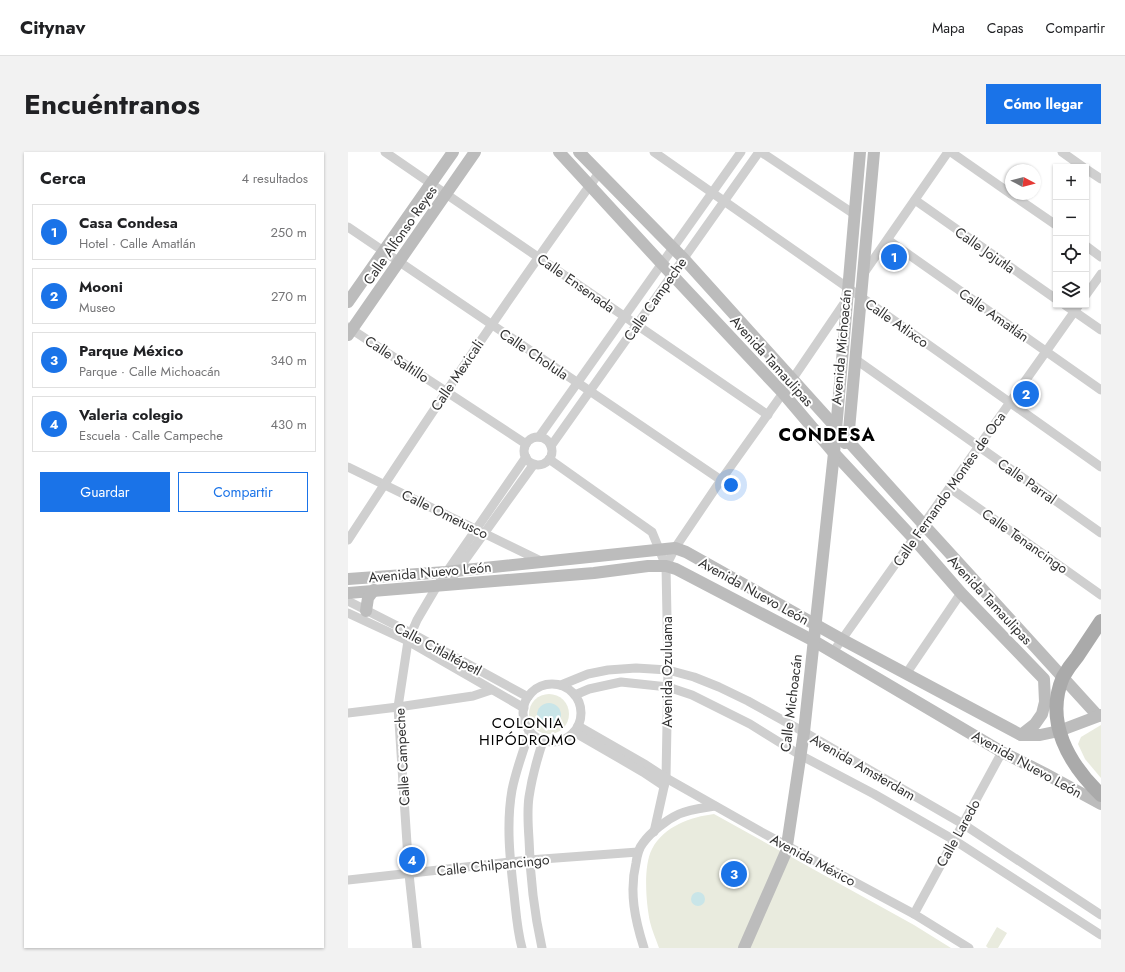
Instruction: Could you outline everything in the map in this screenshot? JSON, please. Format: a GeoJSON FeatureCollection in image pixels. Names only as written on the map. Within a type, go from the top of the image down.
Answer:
{"type":"FeatureCollection","features":[{"type":"Feature","properties":{"kind":"main road"},"geometry":{"type":"LineString","coordinates":[[1059,731],[1051,705],[1064,677],[1101,622]]}},
{"type":"Feature","properties":{"kind":"main road","name":"Avenida Nuevo León"},"geometry":{"type":"LineString","coordinates":[[1059,731],[1068,753],[1079,770],[1101,795]]}},
{"type":"Feature","properties":{"kind":"street","name":"Calle Ensenada"},"geometry":{"type":"LineString","coordinates":[[385,152],[768,415]]}},
{"type":"Feature","properties":{"kind":"street","name":"Calle Alfonso Reyes"},"geometry":{"type":"LineString","coordinates":[[348,302],[453,152]]}},
{"type":"Feature","properties":{"kind":"street","name":"Calle Alfonso Reyes"},"geometry":{"type":"LineString","coordinates":[[349,331],[399,263],[475,152]]}},
{"type":"Feature","properties":{"kind":"street","name":"Avenida Tamaulipas"},"geometry":{"type":"LineString","coordinates":[[559,152],[783,394],[834,453],[914,539],[961,593],[1034,668],[1044,680],[1051,705]]}},
{"type":"Feature","properties":{"kind":"street","name":"Avenida Tamaulipas"},"geometry":{"type":"LineString","coordinates":[[579,152],[684,259],[792,380],[1100,716]]}},
{"type":"Feature","properties":{"kind":"street","name":"Calle Atlixco"},"geometry":{"type":"LineString","coordinates":[[654,152],[852,294],[1101,467]]}},
{"type":"Feature","properties":{"kind":"street","name":"Calle Campeche"},"geometry":{"type":"LineString","coordinates":[[539,437],[741,152]]}},
{"type":"Feature","properties":{"kind":"street","name":"Calle Campeche"},"geometry":{"type":"LineString","coordinates":[[551,446],[760,152]]}},
{"type":"Feature","properties":{"kind":"street"},"geometry":{"type":"LineString","coordinates":[[760,152],[854,214]]}},
{"type":"Feature","properties":{"kind":"street","name":"Avenida Michoacán"},"geometry":{"type":"LineString","coordinates":[[848,441],[856,359],[852,294],[854,214],[860,152]]}},
{"type":"Feature","properties":{"kind":"street","name":"Avenida Michoacán"},"geometry":{"type":"LineString","coordinates":[[834,453],[852,294],[863,274],[874,152]]}},
{"type":"Feature","properties":{"kind":"street"},"geometry":{"type":"LineString","coordinates":[[863,274],[948,152]]}},
{"type":"Feature","properties":{"kind":"street"},"geometry":{"type":"LineString","coordinates":[[951,152],[1005,190]]}},
{"type":"Feature","properties":{"kind":"street"},"geometry":{"type":"LineString","coordinates":[[1062,152],[1080,164]]}},
{"type":"Feature","properties":{"kind":"street"},"geometry":{"type":"LineString","coordinates":[[1089,171],[1101,180]]}},
{"type":"Feature","properties":{"kind":"street","name":"Calle Mexicali"},"geometry":{"type":"LineString","coordinates":[[348,540],[491,325],[599,173]]}},
{"type":"Feature","properties":{"kind":"street","name":"Calle Jojutla"},"geometry":{"type":"LineString","coordinates":[[915,200],[1053,297]]}},
{"type":"Feature","properties":{"kind":"street"},"geometry":{"type":"LineString","coordinates":[[1020,200],[1053,223]]}},
{"type":"Feature","properties":{"kind":"street","name":"Calle Cholula"},"geometry":{"type":"LineString","coordinates":[[348,227],[721,480]]}},
{"type":"Feature","properties":{"kind":"street","name":"Calle Amatlán"},"geometry":{"type":"LineString","coordinates":[[888,240],[1101,390]]}},
{"type":"Feature","properties":{"kind":"street"},"geometry":{"type":"LineString","coordinates":[[1089,248],[1101,257]]}},
{"type":"Feature","properties":{"kind":"street"},"geometry":{"type":"LineString","coordinates":[[1089,291],[1101,274]]}},
{"type":"Feature","properties":{"kind":"street"},"geometry":{"type":"LineString","coordinates":[[666,566],[675,548],[721,480],[852,294]]}},
{"type":"Feature","properties":{"kind":"street"},"geometry":{"type":"LineString","coordinates":[[1076,308],[1101,330]]}},
{"type":"Feature","properties":{"kind":"street","name":"Calle Fernando Montes de Oca"},"geometry":{"type":"LineString","coordinates":[[833,652],[843,640],[1076,308]]}},
{"type":"Feature","properties":{"kind":"street","name":"Calle Saltillo"},"geometry":{"type":"LineString","coordinates":[[349,331],[446,391],[526,444]]}},
{"type":"Feature","properties":{"kind":"street","name":"Calle Parral"},"geometry":{"type":"LineString","coordinates":[[856,359],[1101,533]]}},
{"type":"Feature","properties":{"kind":"street"},"geometry":{"type":"LineString","coordinates":[[539,437],[546,440],[551,446],[552,451],[549,459],[542,464],[534,464],[526,457],[524,448],[531,439],[539,437]]}},
{"type":"Feature","properties":{"kind":"street"},"geometry":{"type":"LineString","coordinates":[[834,453],[848,441]]}},
{"type":"Feature","properties":{"kind":"street","name":"Calle Michoacán"},"geometry":{"type":"LineString","coordinates":[[744,948],[786,852],[804,732],[834,453]]}},
{"type":"Feature","properties":{"kind":"street","name":"Calle Campeche"},"geometry":{"type":"LineString","coordinates":[[417,948],[409,874],[398,707],[409,637],[417,620],[480,531],[526,457]]}},
{"type":"Feature","properties":{"kind":"street"},"geometry":{"type":"LineString","coordinates":[[549,459],[652,532],[666,566]]}},
{"type":"Feature","properties":{"kind":"street","name":"Calle Campeche"},"geometry":{"type":"LineString","coordinates":[[480,531],[534,464]]}},
{"type":"Feature","properties":{"kind":"street","name":"Calle Ometusco"},"geometry":{"type":"LineString","coordinates":[[348,467],[543,562]]}},
{"type":"Feature","properties":{"kind":"street","name":"Calle Tenancingo"},"geometry":{"type":"LineString","coordinates":[[950,488],[1101,595]]}},
{"type":"Feature","properties":{"kind":"street","name":"Avenida Nuevo León"},"geometry":{"type":"LineString","coordinates":[[348,579],[452,572],[675,548],[686,552],[815,625],[1021,735],[1040,735],[1059,731]]}},
{"type":"Feature","properties":{"kind":"street","name":"Avenida Nuevo León"},"geometry":{"type":"LineString","coordinates":[[348,593],[594,573],[648,566],[666,566],[676,569],[814,641],[1002,752],[1101,804]]}},
{"type":"Feature","properties":{"kind":"street","name":"Avenida Ozuluama"},"geometry":{"type":"LineString","coordinates":[[665,782],[668,687],[666,566]]}},
{"type":"Feature","properties":{"kind":"street"},"geometry":{"type":"LineString","coordinates":[[366,611],[368,598],[374,590]]}},
{"type":"Feature","properties":{"kind":"street"},"geometry":{"type":"LineString","coordinates":[[906,674],[961,593]]}},
{"type":"Feature","properties":{"kind":"street","name":"Calle Citlaltépetl"},"geometry":{"type":"LineString","coordinates":[[348,601],[409,637],[491,690],[524,708]]}},
{"type":"Feature","properties":{"kind":"street","name":"Calle Citlaltépetl"},"geometry":{"type":"LineString","coordinates":[[348,613],[409,637],[528,697]]}},
{"type":"Feature","properties":{"kind":"street"},"geometry":{"type":"LineString","coordinates":[[1034,668],[1041,664],[1046,657]]}},
{"type":"Feature","properties":{"kind":"street","name":"Avenida Amsterdam"},"geometry":{"type":"LineString","coordinates":[[561,685],[588,674],[608,670],[636,668],[668,670],[694,677],[719,687],[804,732],[963,824],[1101,915]]}},
{"type":"Feature","properties":{"kind":"street","name":"Avenida Amsterdam"},"geometry":{"type":"LineString","coordinates":[[575,695],[589,689],[621,682],[668,687],[713,704],[750,724],[800,755],[874,794],[954,840],[1101,935]]}},
{"type":"Feature","properties":{"kind":"street"},"geometry":{"type":"LineString","coordinates":[[551,684],[561,685],[569,689],[575,695],[579,702],[581,718],[576,729],[568,738],[560,741],[543,741],[530,732],[525,724],[523,716],[524,708],[528,697],[534,690],[551,684]]}},
{"type":"Feature","properties":{"kind":"street"},"geometry":{"type":"LineString","coordinates":[[348,713],[473,696],[491,690]]}},
{"type":"Feature","properties":{"kind":"street"},"geometry":{"type":"LineString","coordinates":[[1021,735],[1035,724],[1051,705]]}},
{"type":"Feature","properties":{"kind":"street"},"geometry":{"type":"LineString","coordinates":[[1059,731],[1100,716]]}},
{"type":"Feature","properties":{"kind":"street"},"geometry":{"type":"LineString","coordinates":[[576,729],[645,768],[665,782],[715,806]]}},
{"type":"Feature","properties":{"kind":"street"},"geometry":{"type":"LineString","coordinates":[[522,948],[518,933],[510,862],[510,817],[512,791],[518,764],[530,732]]}},
{"type":"Feature","properties":{"kind":"street"},"geometry":{"type":"LineString","coordinates":[[542,948],[536,922],[529,860],[528,813],[529,796],[534,768],[543,741]]}},
{"type":"Feature","properties":{"kind":"street","name":"Calle Laredo"},"geometry":{"type":"LineString","coordinates":[[914,914],[1002,752]]}},
{"type":"Feature","properties":{"kind":"street"},"geometry":{"type":"LineString","coordinates":[[654,832],[665,782]]}},
{"type":"Feature","properties":{"kind":"street"},"geometry":{"type":"LineString","coordinates":[[644,948],[638,930],[633,898],[633,886],[638,852],[642,843],[666,822],[679,814],[715,806]]}},
{"type":"Feature","properties":{"kind":"street","name":"Avenida México"},"geometry":{"type":"LineString","coordinates":[[715,806],[914,914],[969,948]]}},
{"type":"Feature","properties":{"kind":"street","name":"Calle Chilpancingo"},"geometry":{"type":"LineString","coordinates":[[348,880],[529,860],[638,852]]}},
{"type":"Feature","properties":{"kind":"shaded area"},"geometry":{"type":"Polygon","coordinates":[[[553,694],[560,697],[566,703],[569,714],[568,722],[560,731],[553,734],[545,734],[538,731],[530,722],[529,710],[532,703],[541,695],[553,694]]]}},
{"type":"Feature","properties":{"kind":"shaded area"},"geometry":{"type":"Polygon","coordinates":[[[1101,725],[1101,778],[1085,759],[1078,744],[1081,737],[1101,725]]]}},
{"type":"Feature","properties":{"kind":"shaded area"},"geometry":{"type":"Polygon","coordinates":[[[714,814],[914,925],[951,948],[659,948],[650,922],[647,905],[646,875],[649,856],[657,841],[671,829],[687,820],[714,814]]]}},
{"type":"Feature","properties":{"kind":"shaded area"},"geometry":{"type":"Polygon","coordinates":[[[997,927],[1007,933],[998,948],[988,948],[986,946],[997,927]]]}},
{"type":"Feature","properties":{"kind":"water"},"geometry":{"type":"Polygon","coordinates":[[[549,703],[557,707],[561,715],[557,723],[549,727],[541,723],[537,715],[541,707],[549,703]]]}},
{"type":"Feature","properties":{"kind":"water"},"geometry":{"type":"Polygon","coordinates":[[[698,892],[703,894],[705,899],[703,904],[698,906],[693,904],[691,899],[693,894],[698,892]]]}},
{"type":"Feature","properties":{"kind":"place","name":"Casa Condesa"},"geometry":{"type":"Point","coordinates":[894,257]}},
{"type":"Feature","properties":{"kind":"place","name":"Mooni"},"geometry":{"type":"Point","coordinates":[1026,394]}},
{"type":"Feature","properties":{"kind":"place","name":"Valeria colegio"},"geometry":{"type":"Point","coordinates":[412,860]}},
{"type":"Feature","properties":{"kind":"place","name":"Parque México"},"geometry":{"type":"Point","coordinates":[734,874]}},
{"type":"Feature","properties":{"kind":"district","name":"CONDESA"},"geometry":{"type":"Point","coordinates":[827,435]}},
{"type":"Feature","properties":{"kind":"district","name":"COLONIA HIPÓDROMO"},"geometry":{"type":"Point","coordinates":[528,732]}}]}
